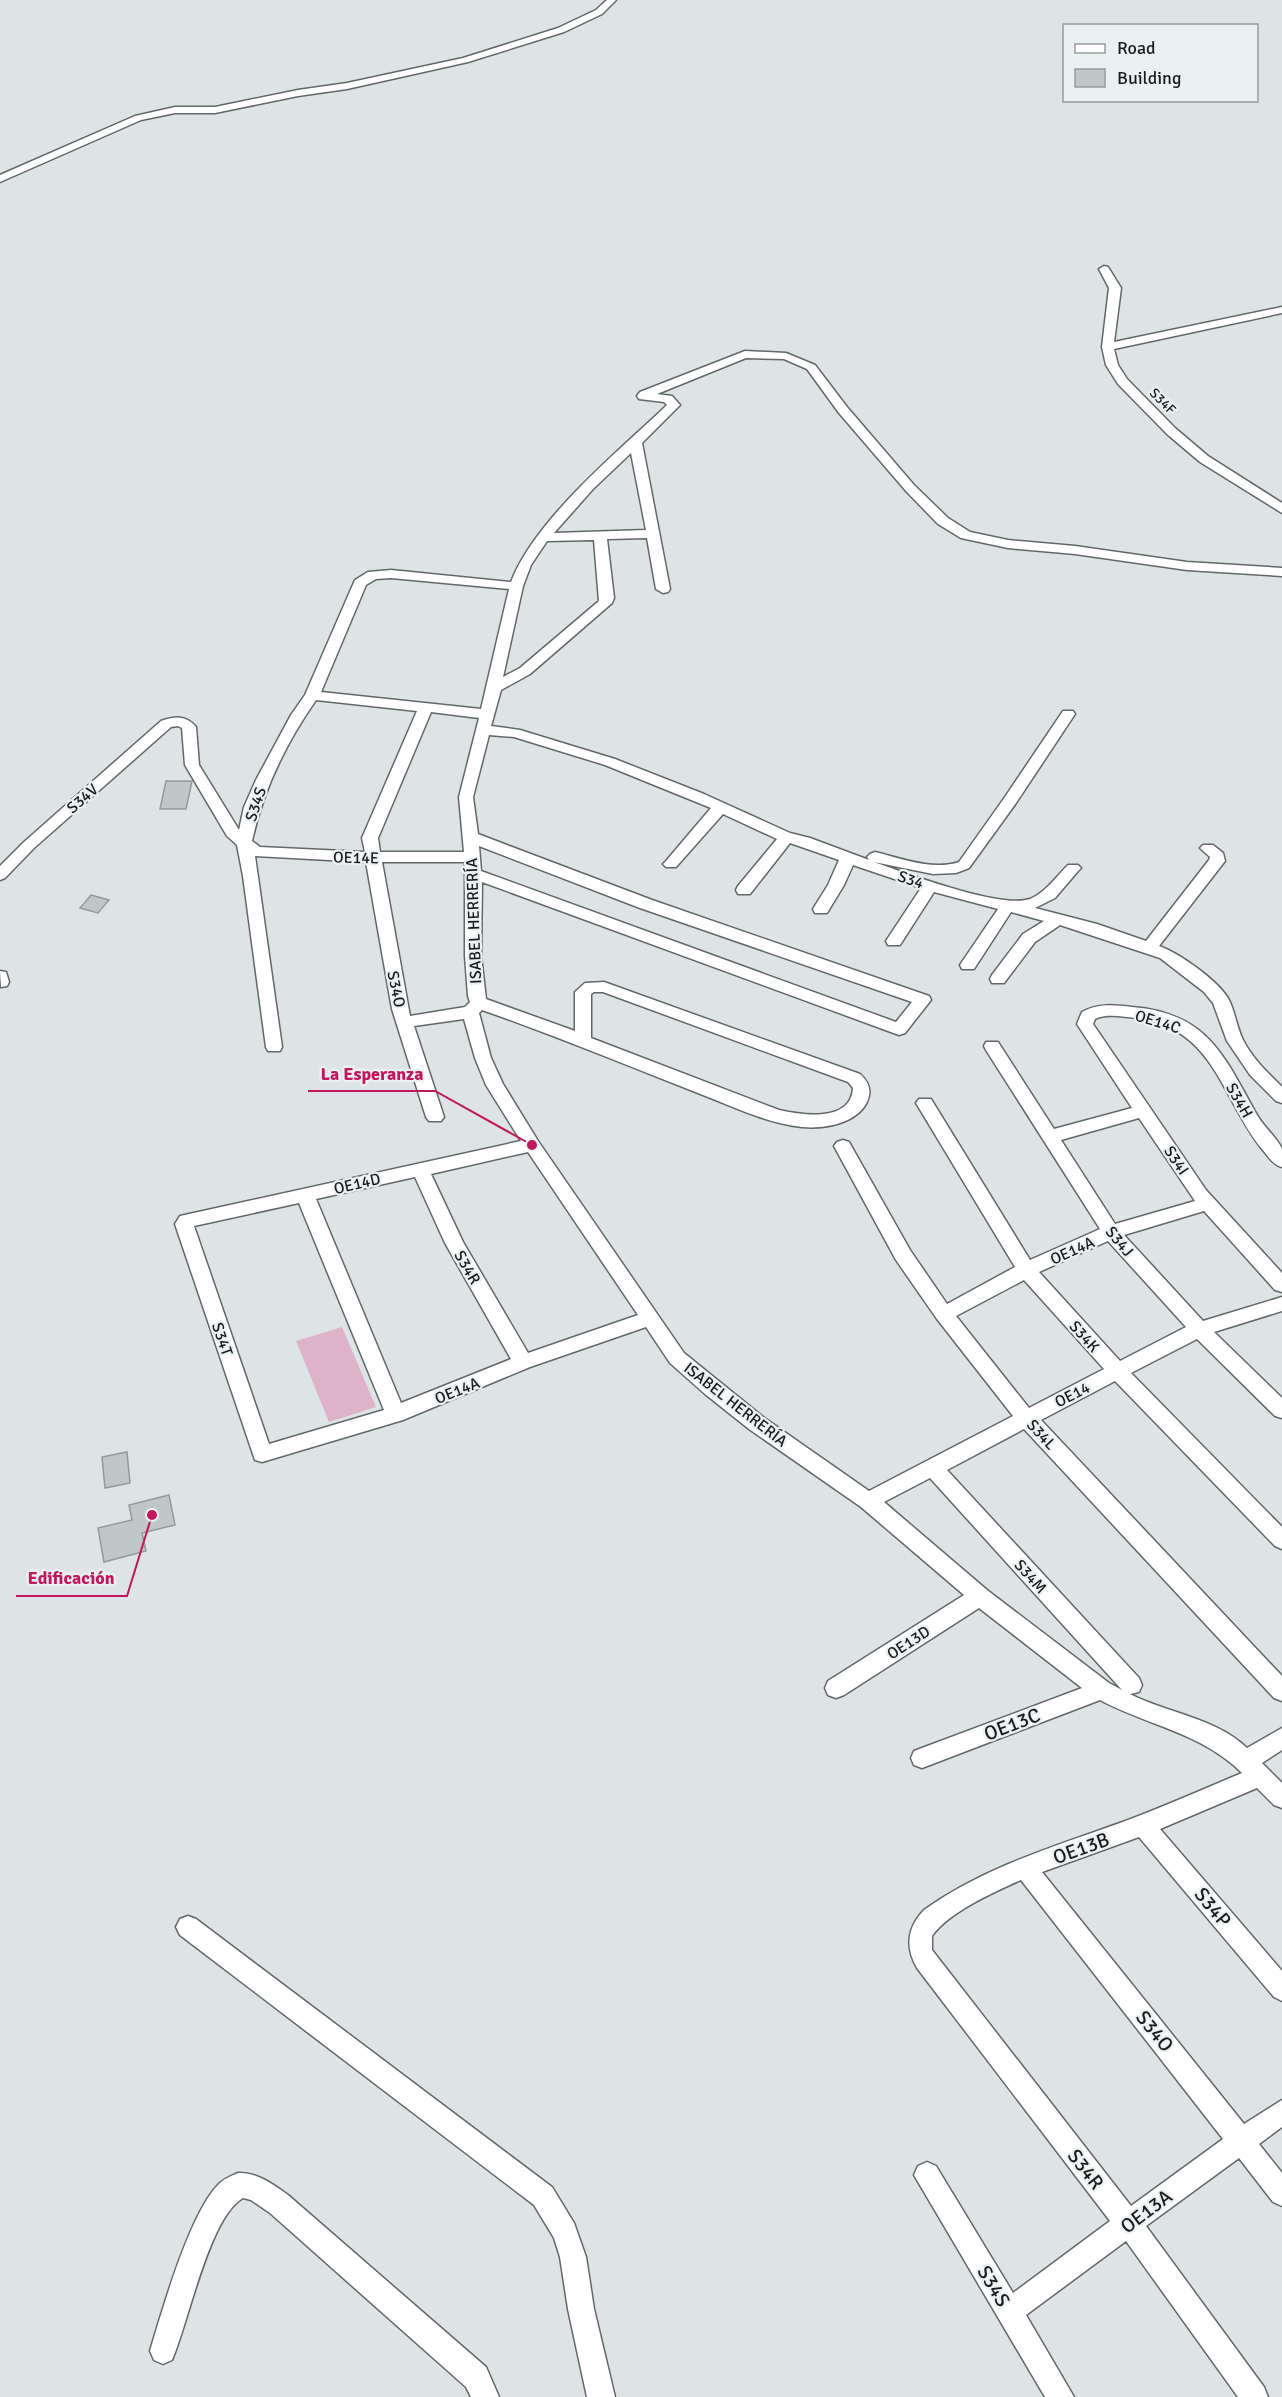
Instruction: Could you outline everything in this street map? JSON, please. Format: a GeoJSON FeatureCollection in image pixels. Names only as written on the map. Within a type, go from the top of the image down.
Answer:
{"type":"FeatureCollection","features":[{"type":"Feature","properties":{"kind":"street"},"geometry":{"type":"LineString","coordinates":[[0,179],[138,118],[175,110],[215,110],[298,93],[347,86],[465,60],[561,30],[598,12],[612,0]]}},
{"type":"Feature","properties":{"kind":"street","name":"S34F"},"geometry":{"type":"LineString","coordinates":[[1104,269],[1115,288],[1108,347],[1112,365],[1122,381],[1171,431],[1204,459],[1282,509]]}},
{"type":"Feature","properties":{"kind":"street"},"geometry":{"type":"LineString","coordinates":[[1108,347],[1282,310]]}},
{"type":"Feature","properties":{"kind":"street","name":"ISABEL HERRERÍA"},"geometry":{"type":"LineString","coordinates":[[1282,572],[1187,566],[1075,550],[1008,544],[966,535],[943,521],[910,488],[843,410],[811,367],[786,356],[745,354],[642,396],[668,399],[674,405],[589,486],[543,537],[524,564],[516,586],[494,688],[466,797],[474,874],[475,1007],[487,1067],[532,1145],[677,1358],[756,1423],[868,1501],[980,1596],[1101,1690],[1126,1703],[1196,1729],[1233,1749],[1282,1798]]}},
{"type":"Feature","properties":{"kind":"street"},"geometry":{"type":"LineString","coordinates":[[635,440],[663,589]]}},
{"type":"Feature","properties":{"kind":"street"},"geometry":{"type":"LineString","coordinates":[[543,537],[653,534]]}},
{"type":"Feature","properties":{"kind":"street"},"geometry":{"type":"LineString","coordinates":[[494,688],[525,672],[605,603],[607,598],[600,536]]}},
{"type":"Feature","properties":{"kind":"street","name":"S34S"},"geometry":{"type":"LineString","coordinates":[[274,1047],[251,876],[244,843],[252,807],[263,780],[298,715],[312,695],[360,583],[373,575],[391,574],[516,586]]}},
{"type":"Feature","properties":{"kind":"street","name":"S34"},"geometry":{"type":"LineString","coordinates":[[312,695],[426,707],[484,722],[610,762],[786,837],[806,841],[930,886],[1008,905],[1150,947],[1178,961],[1210,988],[1221,1001],[1235,1041],[1256,1071],[1282,1097]]}},
{"type":"Feature","properties":{"kind":"street","name":"S34O"},"geometry":{"type":"LineString","coordinates":[[426,707],[370,838],[400,1009],[435,1117]]}},
{"type":"Feature","properties":{"kind":"street"},"geometry":{"type":"LineString","coordinates":[[806,841],[817,837],[863,853],[915,865],[943,869],[960,867],[978,847],[1068,714]]}},
{"type":"Feature","properties":{"kind":"street","name":"S34V"},"geometry":{"type":"LineString","coordinates":[[0,875],[29,845],[166,724],[176,720],[184,722],[189,727],[192,765],[234,836],[244,843]]}},
{"type":"Feature","properties":{"kind":"street"},"geometry":{"type":"LineString","coordinates":[[671,864],[720,807]]}},
{"type":"Feature","properties":{"kind":"street"},"geometry":{"type":"LineString","coordinates":[[470,837],[646,904],[923,1000],[899,1029],[474,874]]}},
{"type":"Feature","properties":{"kind":"street"},"geometry":{"type":"LineString","coordinates":[[744,890],[786,837]]}},
{"type":"Feature","properties":{"kind":"street","name":"OE14E"},"geometry":{"type":"LineString","coordinates":[[244,843],[256,852],[269,855],[471,857]]}},
{"type":"Feature","properties":{"kind":"street"},"geometry":{"type":"LineString","coordinates":[[1150,947],[1217,861],[1217,854],[1208,848]]}},
{"type":"Feature","properties":{"kind":"street"},"geometry":{"type":"LineString","coordinates":[[821,909],[836,885],[848,858]]}},
{"type":"Feature","properties":{"kind":"street"},"geometry":{"type":"LineString","coordinates":[[968,965],[1008,905],[1033,904],[1049,894],[1073,868]]}},
{"type":"Feature","properties":{"kind":"street"},"geometry":{"type":"LineString","coordinates":[[894,941],[930,886]]}},
{"type":"Feature","properties":{"kind":"street"},"geometry":{"type":"LineString","coordinates":[[999,979],[1029,938],[1058,919]]}},
{"type":"Feature","properties":{"kind":"street"},"geometry":{"type":"LineString","coordinates":[[406,1022],[475,1007],[583,1042],[774,1115],[792,1119],[814,1121],[840,1116],[860,1098],[860,1083],[854,1078],[600,986],[591,987],[584,992],[583,1042]]}},
{"type":"Feature","properties":{"kind":"street","name":"OE14C"},"geometry":{"type":"LineString","coordinates":[[1085,1024],[1088,1016],[1097,1012],[1136,1012],[1185,1028],[1200,1038]]}},
{"type":"Feature","properties":{"kind":"street","name":"S34I"},"geometry":{"type":"LineString","coordinates":[[1085,1024],[1208,1204],[1282,1285]]}},
{"type":"Feature","properties":{"kind":"street","name":"S34H"},"geometry":{"type":"LineString","coordinates":[[1200,1038],[1215,1056],[1257,1129],[1282,1161]]}},
{"type":"Feature","properties":{"kind":"street","name":"S34J"},"geometry":{"type":"LineString","coordinates":[[992,1046],[1111,1232],[1199,1329],[1282,1410]]}},
{"type":"Feature","properties":{"kind":"street","name":"S34K"},"geometry":{"type":"LineString","coordinates":[[925,1103],[1026,1270],[1117,1371],[1282,1540]]}},
{"type":"Feature","properties":{"kind":"street"},"geometry":{"type":"LineString","coordinates":[[1051,1136],[1144,1111]]}},
{"type":"Feature","properties":{"kind":"street","name":"OE14D"},"geometry":{"type":"LineString","coordinates":[[184,1224],[190,1219],[532,1145]]}},
{"type":"Feature","properties":{"kind":"street","name":"S34L"},"geometry":{"type":"LineString","coordinates":[[843,1146],[903,1255],[944,1314],[1026,1418],[1282,1691]]}},
{"type":"Feature","properties":{"kind":"street","name":"S34R"},"geometry":{"type":"LineString","coordinates":[[420,1169],[454,1243],[523,1362]]}},
{"type":"Feature","properties":{"kind":"street"},"geometry":{"type":"LineString","coordinates":[[305,1195],[396,1414]]}},
{"type":"Feature","properties":{"kind":"street","name":"OE14A"},"geometry":{"type":"LineString","coordinates":[[944,1314],[1026,1270],[1111,1232],[1208,1204]]}},
{"type":"Feature","properties":{"kind":"street","name":"S34T"},"geometry":{"type":"LineString","coordinates":[[184,1224],[262,1454]]}},
{"type":"Feature","properties":{"kind":"street","name":"OE14"},"geometry":{"type":"LineString","coordinates":[[868,1501],[1199,1329],[1282,1304]]}},
{"type":"Feature","properties":{"kind":"street","name":"OE14A"},"geometry":{"type":"LineString","coordinates":[[262,1454],[396,1414],[523,1362],[649,1319]]}},
{"type":"Feature","properties":{"kind":"street","name":"S34M"},"geometry":{"type":"LineString","coordinates":[[932,1467],[1131,1685]]}},
{"type":"Feature","properties":{"kind":"street","name":"OE13D"},"geometry":{"type":"LineString","coordinates":[[836,1688],[980,1596]]}},
{"type":"Feature","properties":{"kind":"street","name":"OE13C"},"geometry":{"type":"LineString","coordinates":[[922,1758],[1101,1690]]}},
{"type":"Feature","properties":{"kind":"street","name":"OE13B"},"geometry":{"type":"LineString","coordinates":[[919,1943],[921,1933],[928,1922],[973,1890],[1025,1868],[1143,1825],[1254,1769],[1282,1738]]}},
{"type":"Feature","properties":{"kind":"street","name":"S34P"},"geometry":{"type":"LineString","coordinates":[[1143,1825],[1282,1989]]}},
{"type":"Feature","properties":{"kind":"street","name":"S34O"},"geometry":{"type":"LineString","coordinates":[[1025,1868],[1243,2140],[1240,2142],[1282,2193]]}},
{"type":"Feature","properties":{"kind":"street"},"geometry":{"type":"LineString","coordinates":[[188,1927],[543,2196],[565,2232],[573,2256],[581,2309],[601,2397]]}},
{"type":"Feature","properties":{"kind":"street","name":"S34R"},"geometry":{"type":"LineString","coordinates":[[919,1943],[919,1952],[1128,2223],[1254,2397]]}},
{"type":"Feature","properties":{"kind":"street","name":"OE13A"},"geometry":{"type":"LineString","coordinates":[[1010,2311],[1282,2112]]}},
{"type":"Feature","properties":{"kind":"street","name":"S34S"},"geometry":{"type":"LineString","coordinates":[[927,2175],[1060,2397]]}},
{"type":"Feature","properties":{"kind":"street"},"geometry":{"type":"LineString","coordinates":[[163,2351],[180,2293],[204,2235],[224,2197],[231,2189],[242,2186],[260,2192],[279,2204],[476,2377],[485,2397]]}},
{"type":"Feature","properties":{"kind":"shaded area"},"geometry":{"type":"Polygon","coordinates":[[[342,1327],[376,1407],[329,1422],[296,1341],[342,1327]]]}},
{"type":"Feature","properties":{"kind":"building"},"geometry":{"type":"Polygon","coordinates":[[[166,781],[192,781],[186,809],[160,809],[166,781]]]}},
{"type":"Feature","properties":{"kind":"building"},"geometry":{"type":"Polygon","coordinates":[[[91,895],[109,900],[98,913],[80,908],[91,895]]]}},
{"type":"Feature","properties":{"kind":"building"},"geometry":{"type":"Polygon","coordinates":[[[127,1452],[130,1483],[105,1488],[102,1457],[127,1452]]]}},
{"type":"Feature","properties":{"kind":"building"},"geometry":{"type":"Polygon","coordinates":[[[169,1495],[175,1525],[142,1533],[146,1551],[104,1562],[98,1528],[132,1520],[129,1505],[169,1495]]]}},
{"type":"Feature","properties":{"kind":"place","name":"La Esperanza"},"geometry":{"type":"Point","coordinates":[532,1145]}},
{"type":"Feature","properties":{"kind":"place","name":"Edificación"},"geometry":{"type":"Point","coordinates":[152,1515]}}]}
